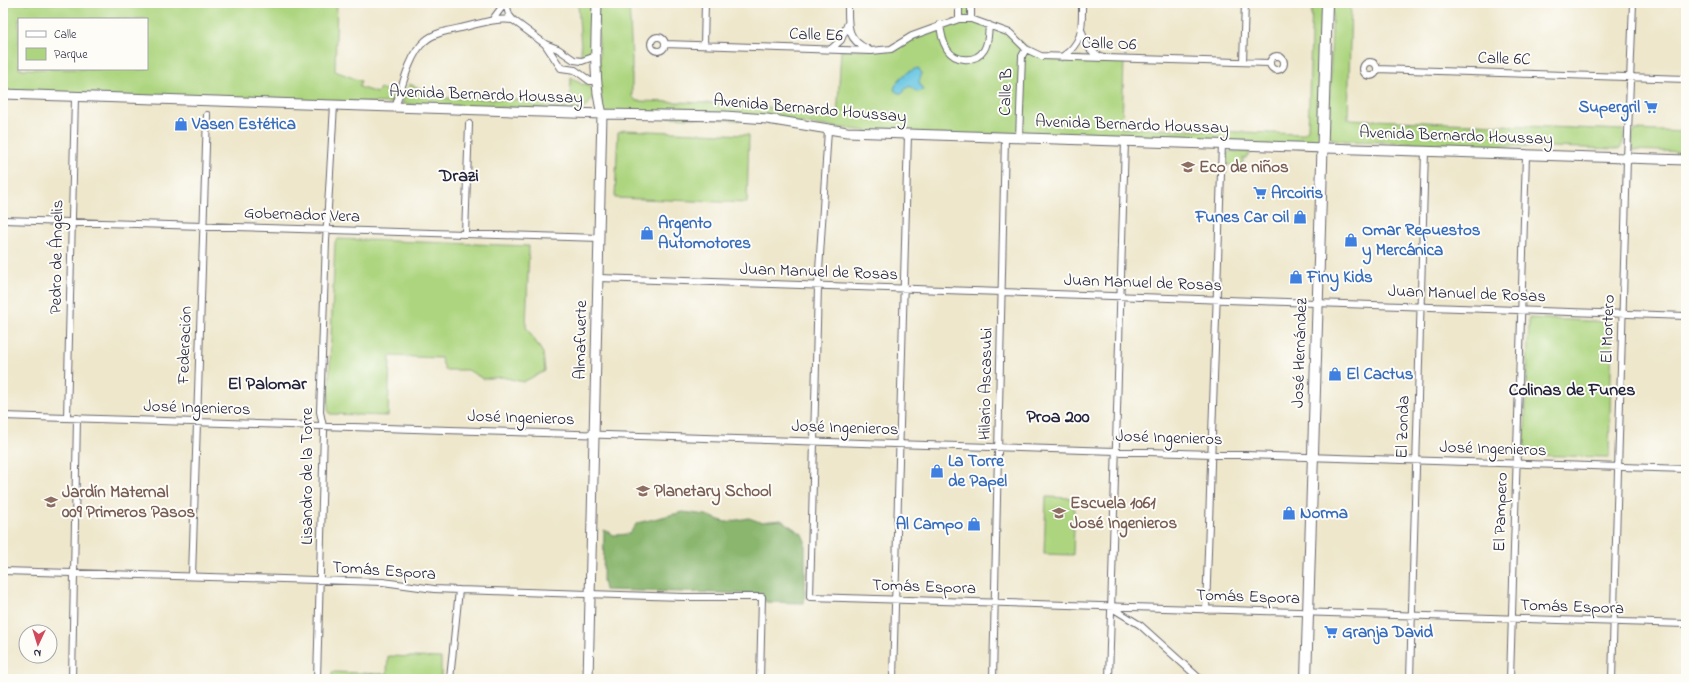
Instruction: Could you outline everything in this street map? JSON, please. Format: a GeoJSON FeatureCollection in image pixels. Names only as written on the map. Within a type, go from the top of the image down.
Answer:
{"type":"FeatureCollection","features":[{"type":"Feature","properties":{"kind":"main road","name":"Almafuerte"},"geometry":{"type":"LineString","coordinates":[[588,679],[602,114],[598,102],[597,81],[597,3]]}},
{"type":"Feature","properties":{"kind":"main road","name":"José Hernández"},"geometry":{"type":"LineString","coordinates":[[1306,679],[1327,3]]}},
{"type":"Feature","properties":{"kind":"main road","name":"Avenida Bernardo Houssay"},"geometry":{"type":"LineString","coordinates":[[3,94],[395,108],[724,116],[800,123],[828,130],[908,134],[1686,160]]}},
{"type":"Feature","properties":{"kind":"street"},"geometry":{"type":"LineString","coordinates":[[493,19],[506,3]]}},
{"type":"Feature","properties":{"kind":"street"},"geometry":{"type":"LineString","coordinates":[[506,3],[509,15],[513,20],[545,44],[558,49],[574,60],[582,61]]}},
{"type":"Feature","properties":{"kind":"street"},"geometry":{"type":"LineString","coordinates":[[704,3],[704,45]]}},
{"type":"Feature","properties":{"kind":"street"},"geometry":{"type":"LineString","coordinates":[[848,3],[848,22],[852,36],[858,45],[871,51]]}},
{"type":"Feature","properties":{"kind":"street"},"geometry":{"type":"LineString","coordinates":[[959,3],[959,19]]}},
{"type":"Feature","properties":{"kind":"street"},"geometry":{"type":"LineString","coordinates":[[971,3],[971,19]]}},
{"type":"Feature","properties":{"kind":"street"},"geometry":{"type":"LineString","coordinates":[[1062,57],[1071,51],[1078,42],[1081,30],[1082,3]]}},
{"type":"Feature","properties":{"kind":"street"},"geometry":{"type":"LineString","coordinates":[[1243,62],[1245,3]]}},
{"type":"Feature","properties":{"kind":"street","name":"El Mortero"},"geometry":{"type":"LineString","coordinates":[[1612,679],[1615,622],[1622,314],[1633,3]]}},
{"type":"Feature","properties":{"kind":"street"},"geometry":{"type":"LineString","coordinates":[[395,108],[409,66],[419,47],[425,41],[448,31],[493,19],[513,20]]}},
{"type":"Feature","properties":{"kind":"street","name":"Calle E6"},"geometry":{"type":"LineString","coordinates":[[666,44],[871,51],[891,49],[912,36],[940,24],[959,19]]}},
{"type":"Feature","properties":{"kind":"street","name":"Calle O6"},"geometry":{"type":"LineString","coordinates":[[959,19],[971,19],[1010,33],[1026,49],[1041,56],[1270,63]]}},
{"type":"Feature","properties":{"kind":"street"},"geometry":{"type":"LineString","coordinates":[[831,50],[841,40],[848,22]]}},
{"type":"Feature","properties":{"kind":"street"},"geometry":{"type":"LineString","coordinates":[[940,24],[943,42],[947,50],[953,56],[968,60],[975,59],[981,55],[985,49],[988,42],[989,25]]}},
{"type":"Feature","properties":{"kind":"street"},"geometry":{"type":"LineString","coordinates":[[1081,30],[1085,44],[1092,52],[1103,58]]}},
{"type":"Feature","properties":{"kind":"street"},"geometry":{"type":"LineString","coordinates":[[545,44],[561,68],[575,70],[590,80],[597,81]]}},
{"type":"Feature","properties":{"kind":"street","name":"Calle B"},"geometry":{"type":"LineString","coordinates":[[1019,138],[1022,56],[1026,49]]}},
{"type":"Feature","properties":{"kind":"street"},"geometry":{"type":"LineString","coordinates":[[575,70],[582,61],[596,56]]}},
{"type":"Feature","properties":{"kind":"street","name":"Calle 6C"},"geometry":{"type":"LineString","coordinates":[[1377,69],[1686,79]]}},
{"type":"Feature","properties":{"kind":"street","name":"Pedro de Ángelis"},"geometry":{"type":"LineString","coordinates":[[67,418],[75,97]]}},
{"type":"Feature","properties":{"kind":"street","name":"Lisandro de la Torre"},"geometry":{"type":"LineString","coordinates":[[316,679],[320,580],[323,426],[320,412],[327,230],[334,106]]}},
{"type":"Feature","properties":{"kind":"street","name":"Federación"},"geometry":{"type":"LineString","coordinates":[[192,576],[207,115]]}},
{"type":"Feature","properties":{"kind":"street"},"geometry":{"type":"LineString","coordinates":[[466,234],[469,124]]}},
{"type":"Feature","properties":{"kind":"street"},"geometry":{"type":"LineString","coordinates":[[814,441],[818,286],[828,130]]}},
{"type":"Feature","properties":{"kind":"street"},"geometry":{"type":"LineString","coordinates":[[893,679],[908,134]]}},
{"type":"Feature","properties":{"kind":"street","name":"Hilario Ascasubi"},"geometry":{"type":"LineString","coordinates":[[993,679],[1005,137]]}},
{"type":"Feature","properties":{"kind":"street"},"geometry":{"type":"LineString","coordinates":[[1109,679],[1125,141]]}},
{"type":"Feature","properties":{"kind":"street"},"geometry":{"type":"LineString","coordinates":[[1206,610],[1222,144]]}},
{"type":"Feature","properties":{"kind":"street","name":"El Zonda"},"geometry":{"type":"LineString","coordinates":[[1410,679],[1425,151]]}},
{"type":"Feature","properties":{"kind":"street","name":"El Pampero"},"geometry":{"type":"LineString","coordinates":[[1510,679],[1526,155]]}},
{"type":"Feature","properties":{"kind":"street","name":"Gobernador Vera"},"geometry":{"type":"LineString","coordinates":[[3,220],[600,238]]}},
{"type":"Feature","properties":{"kind":"street","name":"Juan Manuel de Rosas"},"geometry":{"type":"LineString","coordinates":[[598,278],[1686,316]]}},
{"type":"Feature","properties":{"kind":"street","name":"José Ingenieros"},"geometry":{"type":"LineString","coordinates":[[3,416],[1686,469]]}},
{"type":"Feature","properties":{"kind":"street"},"geometry":{"type":"LineString","coordinates":[[72,679],[77,418]]}},
{"type":"Feature","properties":{"kind":"street","name":"Tomás Espora"},"geometry":{"type":"LineString","coordinates":[[814,441],[810,597],[1686,624]]}},
{"type":"Feature","properties":{"kind":"street","name":"Tomás Espora"},"geometry":{"type":"LineString","coordinates":[[3,571],[383,582],[434,589],[459,590],[762,597],[760,679]]}},
{"type":"Feature","properties":{"kind":"street"},"geometry":{"type":"LineString","coordinates":[[450,679],[459,590]]}},
{"type":"Feature","properties":{"kind":"street"},"geometry":{"type":"LineString","coordinates":[[1111,607],[1140,625],[1200,679]]}},
{"type":"Feature","properties":{"kind":"green space"},"geometry":{"type":"Polygon","coordinates":[[[3,3],[337,3],[335,71],[361,81],[359,87],[377,93],[380,88],[396,94],[392,103],[3,94],[3,3]]]}},
{"type":"Feature","properties":{"kind":"green space"},"geometry":{"type":"Polygon","coordinates":[[[578,3],[592,3],[592,49],[589,55],[580,58],[578,58],[581,55],[581,48],[578,3]]]}},
{"type":"Feature","properties":{"kind":"green space"},"geometry":{"type":"Polygon","coordinates":[[[597,3],[629,3],[632,58],[632,97],[637,101],[750,104],[837,119],[841,50],[891,49],[912,36],[959,19],[959,3],[971,3],[971,19],[997,28],[1041,56],[1124,59],[1122,128],[1302,134],[1308,130],[1312,3],[1327,3],[1322,148],[884,133],[800,123],[602,114],[597,3]]]}},
{"type":"Feature","properties":{"kind":"green space"},"geometry":{"type":"Polygon","coordinates":[[[1333,3],[1351,3],[1348,119],[1624,130],[1622,145],[1619,149],[1347,141],[1330,138],[1328,133],[1333,3]]]}},
{"type":"Feature","properties":{"kind":"green space"},"geometry":{"type":"Polygon","coordinates":[[[571,77],[583,85],[585,83],[594,91],[590,102],[580,110],[402,104],[409,84],[445,98],[570,101],[571,77]]]}},
{"type":"Feature","properties":{"kind":"green space"},"geometry":{"type":"Polygon","coordinates":[[[624,130],[749,135],[747,203],[615,198],[618,132],[624,130]]]}},
{"type":"Feature","properties":{"kind":"green space"},"geometry":{"type":"Polygon","coordinates":[[[1635,130],[1686,132],[1686,152],[1633,150],[1632,135],[1635,130]]]}},
{"type":"Feature","properties":{"kind":"green space"},"geometry":{"type":"Polygon","coordinates":[[[1230,151],[1251,152],[1246,158],[1243,158],[1243,163],[1239,166],[1227,164],[1227,153],[1230,151]]]}},
{"type":"Feature","properties":{"kind":"green space"},"geometry":{"type":"Polygon","coordinates":[[[338,239],[529,246],[526,327],[543,353],[545,371],[523,382],[502,377],[483,379],[468,370],[445,370],[441,358],[390,356],[388,416],[330,414],[328,410],[335,242],[338,239]]]}},
{"type":"Feature","properties":{"kind":"green space"},"geometry":{"type":"Polygon","coordinates":[[[1529,318],[1608,322],[1612,330],[1609,457],[1524,455],[1529,318]]]}},
{"type":"Feature","properties":{"kind":"green space"},"geometry":{"type":"Polygon","coordinates":[[[1046,497],[1075,498],[1073,555],[1044,554],[1046,497]]]}},
{"type":"Feature","properties":{"kind":"green space"},"geometry":{"type":"Polygon","coordinates":[[[683,512],[706,515],[725,522],[749,518],[760,522],[781,520],[802,534],[805,541],[804,603],[766,602],[760,594],[605,590],[603,580],[604,530],[614,535],[629,534],[637,523],[683,512]]]}},
{"type":"Feature","properties":{"kind":"green space"},"geometry":{"type":"Polygon","coordinates":[[[388,656],[441,658],[441,679],[332,679],[332,672],[387,674],[388,656]]]}},
{"type":"Feature","properties":{"kind":"water"},"geometry":{"type":"Polygon","coordinates":[[[918,68],[922,73],[919,82],[923,90],[919,92],[915,91],[910,86],[905,89],[903,93],[898,93],[894,90],[897,82],[903,76],[918,68]]]}},
{"type":"Feature","properties":{"kind":"place","name":"Supergril"},"geometry":{"type":"Point","coordinates":[1651,107]}},
{"type":"Feature","properties":{"kind":"place","name":"Vasen Estética"},"geometry":{"type":"Point","coordinates":[181,124]}},
{"type":"Feature","properties":{"kind":"place","name":"Eco de niños"},"geometry":{"type":"Point","coordinates":[1188,167]}},
{"type":"Feature","properties":{"kind":"place","name":"Arcoiris"},"geometry":{"type":"Point","coordinates":[1260,193]}},
{"type":"Feature","properties":{"kind":"place","name":"Funes Car Oil"},"geometry":{"type":"Point","coordinates":[1300,217]}},
{"type":"Feature","properties":{"kind":"place","name":"Argento Automotores"},"geometry":{"type":"Point","coordinates":[647,233]}},
{"type":"Feature","properties":{"kind":"place","name":"Omar Repuestos y Mercánica"},"geometry":{"type":"Point","coordinates":[1351,240]}},
{"type":"Feature","properties":{"kind":"place","name":"Finy Kids"},"geometry":{"type":"Point","coordinates":[1296,277]}},
{"type":"Feature","properties":{"kind":"place","name":"El Cactus"},"geometry":{"type":"Point","coordinates":[1335,374]}},
{"type":"Feature","properties":{"kind":"place","name":"La Torre de Papel"},"geometry":{"type":"Point","coordinates":[937,471]}},
{"type":"Feature","properties":{"kind":"place","name":"Planetary School"},"geometry":{"type":"Point","coordinates":[643,491]}},
{"type":"Feature","properties":{"kind":"place","name":"Jardín Maternal 009 Primeros Pasos"},"geometry":{"type":"Point","coordinates":[51,502]}},
{"type":"Feature","properties":{"kind":"place","name":"Escuela 1061 José Ingenieros"},"geometry":{"type":"Point","coordinates":[1059,513]}},
{"type":"Feature","properties":{"kind":"place","name":"Norma"},"geometry":{"type":"Point","coordinates":[1289,513]}},
{"type":"Feature","properties":{"kind":"place","name":"Al Campo"},"geometry":{"type":"Point","coordinates":[974,524]}},
{"type":"Feature","properties":{"kind":"place","name":"Granja David"},"geometry":{"type":"Point","coordinates":[1331,632]}},
{"type":"Feature","properties":{"kind":"district","name":"Drazi"},"geometry":{"type":"Point","coordinates":[459,177]}},
{"type":"Feature","properties":{"kind":"district","name":"El Palomar"},"geometry":{"type":"Point","coordinates":[267,385]}},
{"type":"Feature","properties":{"kind":"district","name":"Colinas de Funes"},"geometry":{"type":"Point","coordinates":[1572,391]}},
{"type":"Feature","properties":{"kind":"district","name":"Proa 200"},"geometry":{"type":"Point","coordinates":[1058,418]}}]}
